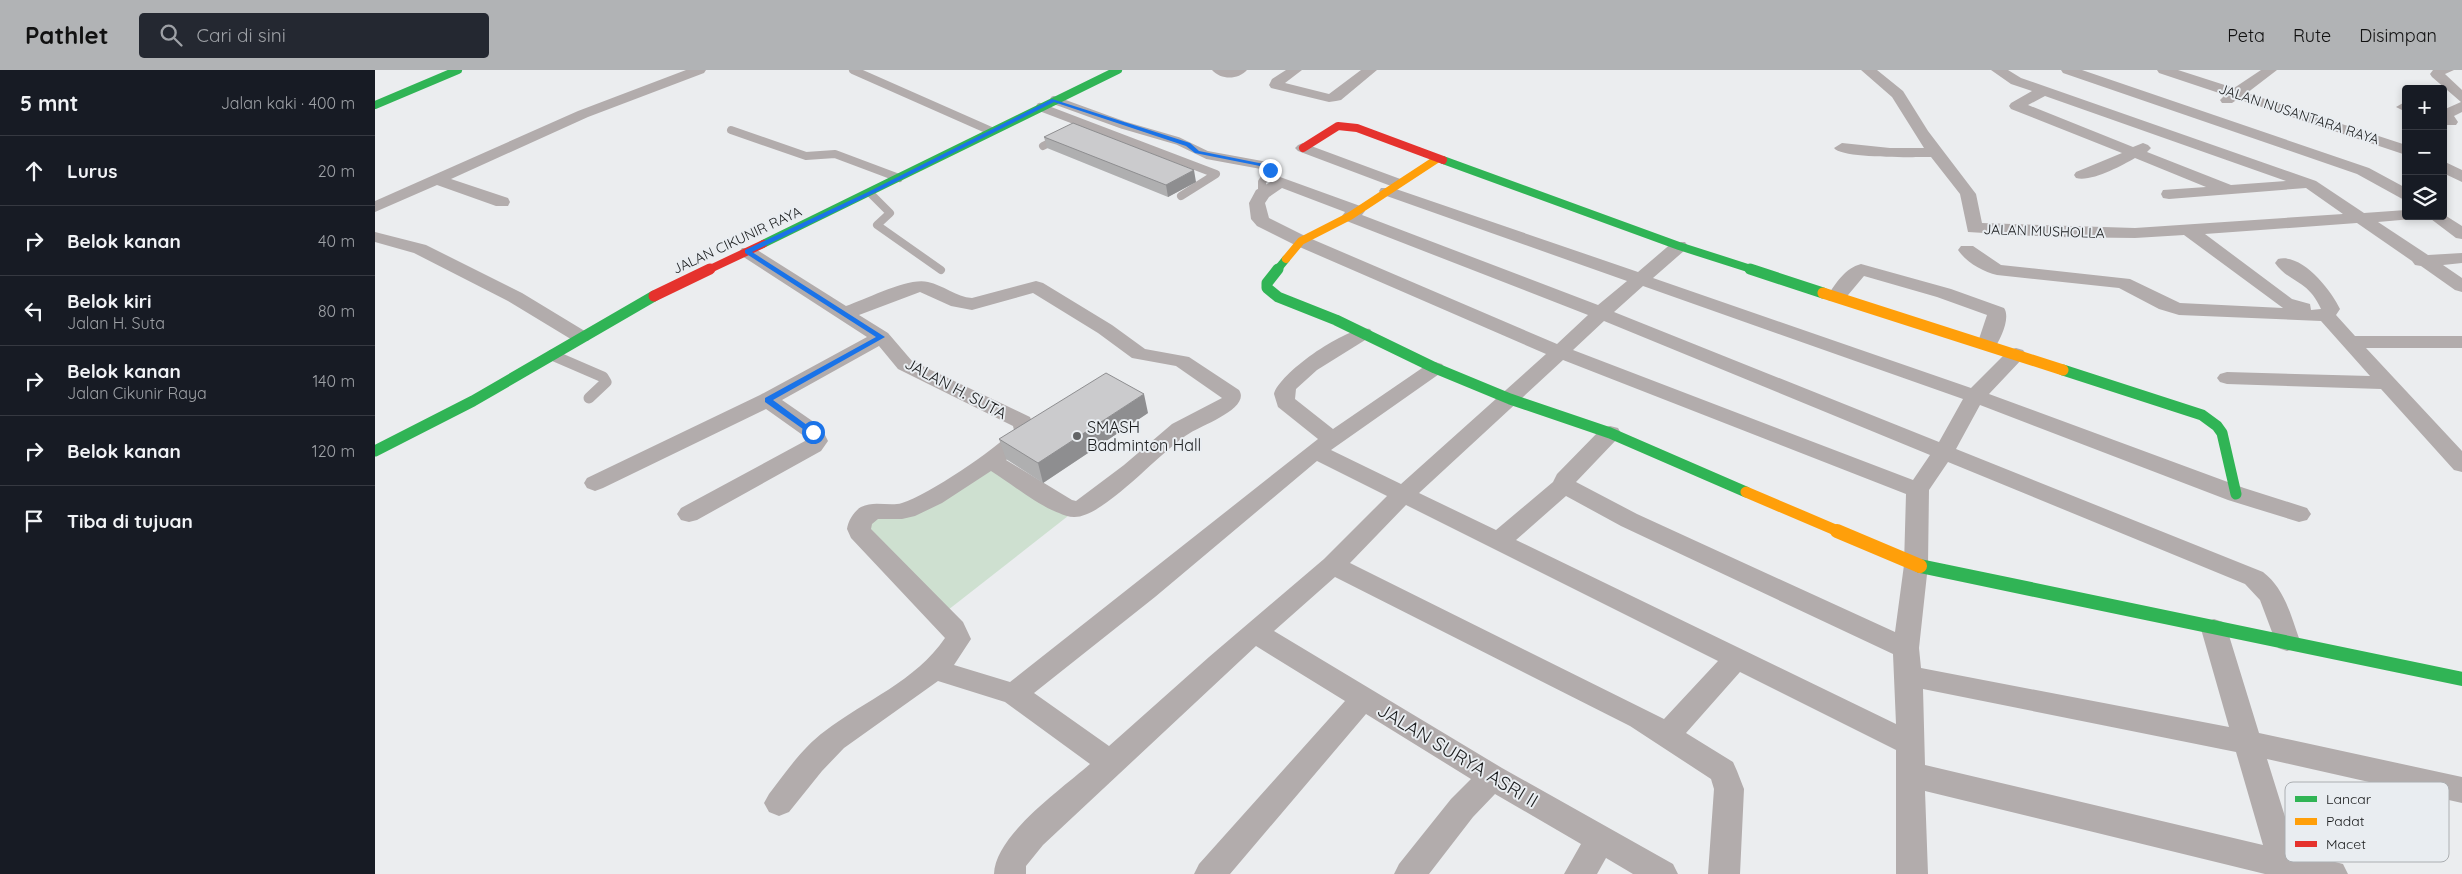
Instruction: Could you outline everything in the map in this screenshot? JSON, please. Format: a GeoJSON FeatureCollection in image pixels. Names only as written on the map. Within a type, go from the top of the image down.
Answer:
{"type":"FeatureCollection","features":[{"type":"Feature","properties":{"kind":"main road"},"geometry":{"type":"LineString","coordinates":[[375,105],[458,70]]}},
{"type":"Feature","properties":{"kind":"main road","name":"JALAN CIKUNIR RAYA"},"geometry":{"type":"LineString","coordinates":[[375,450],[466,405],[665,290],[870,193],[1054,100],[1118,70]]}},
{"type":"Feature","properties":{"kind":"main road"},"geometry":{"type":"LineString","coordinates":[[1303,148],[1330,130],[1346,126],[1357,128],[1437,159],[1679,246],[2202,415],[2217,426],[2224,438],[2236,494]]}},
{"type":"Feature","properties":{"kind":"main road"},"geometry":{"type":"LineString","coordinates":[[1437,159],[1392,187],[1354,214],[1301,241],[1267,283],[1267,288],[1278,297],[1363,333],[1435,368],[1510,399],[1610,433],[1916,565],[2214,629],[2287,641],[2462,679]]}},
{"type":"Feature","properties":{"kind":"street"},"geometry":{"type":"LineString","coordinates":[[375,207],[583,114],[699,70]]}},
{"type":"Feature","properties":{"kind":"street"},"geometry":{"type":"LineString","coordinates":[[1219,70],[1229,74],[1240,70]]}},
{"type":"Feature","properties":{"kind":"street"},"geometry":{"type":"LineString","coordinates":[[1295,70],[1277,82],[1276,85],[1329,98],[1336,97],[1370,70]]}},
{"type":"Feature","properties":{"kind":"street","name":"JALAN MUSHOLLA"},"geometry":{"type":"LineString","coordinates":[[1868,70],[1898,94],[1921,133],[1969,194],[1973,228],[2103,234],[2189,230]]}},
{"type":"Feature","properties":{"kind":"street"},"geometry":{"type":"LineString","coordinates":[[1998,70],[2016,82],[2310,184],[2363,218],[2421,261],[2462,286]]}},
{"type":"Feature","properties":{"kind":"street"},"geometry":{"type":"LineString","coordinates":[[2068,70],[2363,171],[2402,194]]}},
{"type":"Feature","properties":{"kind":"street","name":"JALAN NUSANTARA RAYA"},"geometry":{"type":"LineString","coordinates":[[2164,70],[2238,92]]}},
{"type":"Feature","properties":{"kind":"street","name":"JALAN NUSANTARA RAYA"},"geometry":{"type":"LineString","coordinates":[[2175,70],[2402,145]]}},
{"type":"Feature","properties":{"kind":"street"},"geometry":{"type":"LineString","coordinates":[[2082,175],[2135,153],[2201,115],[2270,70]]}},
{"type":"Feature","properties":{"kind":"street"},"geometry":{"type":"LineString","coordinates":[[2447,70],[2439,71],[2437,74],[2462,98]]}},
{"type":"Feature","properties":{"kind":"street"},"geometry":{"type":"LineString","coordinates":[[2451,70],[2462,71]]}},
{"type":"Feature","properties":{"kind":"street"},"geometry":{"type":"LineString","coordinates":[[2043,91],[2016,106],[2229,190]]}},
{"type":"Feature","properties":{"kind":"street"},"geometry":{"type":"LineString","coordinates":[[2452,123],[2447,114],[2462,106]]}},
{"type":"Feature","properties":{"kind":"street","name":"JALAN NUSANTARA RAYA"},"geometry":{"type":"LineString","coordinates":[[2369,135],[2402,148]]}},
{"type":"Feature","properties":{"kind":"street"},"geometry":{"type":"LineString","coordinates":[[1303,148],[1392,187],[1638,280],[1975,396],[2236,494],[2299,514]]}},
{"type":"Feature","properties":{"kind":"street"},"geometry":{"type":"LineString","coordinates":[[1842,148],[1890,153],[1937,152]]}},
{"type":"Feature","properties":{"kind":"street"},"geometry":{"type":"LineString","coordinates":[[2447,162],[2462,171]]}},
{"type":"Feature","properties":{"kind":"street"},"geometry":{"type":"LineString","coordinates":[[2447,169],[2462,178]]}},
{"type":"Feature","properties":{"kind":"street"},"geometry":{"type":"LineString","coordinates":[[435,179],[502,202]]}},
{"type":"Feature","properties":{"kind":"street"},"geometry":{"type":"LineString","coordinates":[[1918,490],[1559,352],[1301,241],[1260,219],[1257,202],[1263,194],[1280,182],[1354,214],[2254,578],[2265,587],[2271,596],[2287,641]]}},
{"type":"Feature","properties":{"kind":"street"},"geometry":{"type":"LineString","coordinates":[[2169,194],[2310,184]]}},
{"type":"Feature","properties":{"kind":"street"},"geometry":{"type":"LineString","coordinates":[[2189,230],[2402,215]]}},
{"type":"Feature","properties":{"kind":"street"},"geometry":{"type":"LineString","coordinates":[[2447,216],[2462,215]]}},
{"type":"Feature","properties":{"kind":"street"},"geometry":{"type":"LineString","coordinates":[[2441,220],[2462,234]]}},
{"type":"Feature","properties":{"kind":"street"},"geometry":{"type":"LineString","coordinates":[[2189,230],[2285,303],[2301,307],[2319,315],[2349,342],[2462,465]]}},
{"type":"Feature","properties":{"kind":"street"},"geometry":{"type":"LineString","coordinates":[[375,237],[419,249],[515,297],[581,337]]}},
{"type":"Feature","properties":{"kind":"street"},"geometry":{"type":"LineString","coordinates":[[1010,874],[1009,868],[1032,835],[1218,664],[1333,565],[1402,495],[1510,399],[1601,313],[1679,246]]}},
{"type":"Feature","properties":{"kind":"street"},"geometry":{"type":"LineString","coordinates":[[1967,250],[1985,264],[1997,270],[2123,283],[2166,305],[2179,309],[2319,315],[2331,309],[2323,294],[2313,282],[2284,263]]}},
{"type":"Feature","properties":{"kind":"street","name":"JALAN H. SUTA"},"geometry":{"type":"LineString","coordinates":[[748,252],[881,337],[905,365],[1022,422],[1025,431],[1011,445],[989,460]]}},
{"type":"Feature","properties":{"kind":"street"},"geometry":{"type":"LineString","coordinates":[[2421,261],[2462,258]]}},
{"type":"Feature","properties":{"kind":"street"},"geometry":{"type":"LineString","coordinates":[[1836,297],[1850,278],[1861,269],[1944,293],[1997,312],[1996,322],[1987,345]]}},
{"type":"Feature","properties":{"kind":"street"},"geometry":{"type":"LineString","coordinates":[[779,803],[811,761],[834,740],[934,669],[951,654],[958,639],[954,629],[859,532],[858,525],[861,519],[879,510],[908,510],[989,460],[1065,507],[1074,509],[1083,507],[1132,470],[1180,429],[1228,404],[1232,399],[1231,395],[1182,361],[1139,354],[1105,329],[1035,287],[972,304],[961,304],[927,286],[918,286],[846,313]]}},
{"type":"Feature","properties":{"kind":"street"},"geometry":{"type":"LineString","coordinates":[[1363,333],[1296,377],[1287,386],[1284,394],[1285,402],[1323,445],[1402,495],[1910,744]]}},
{"type":"Feature","properties":{"kind":"street"},"geometry":{"type":"LineString","coordinates":[[595,483],[767,400],[881,337]]}},
{"type":"Feature","properties":{"kind":"street"},"geometry":{"type":"LineString","coordinates":[[2349,342],[2462,342]]}},
{"type":"Feature","properties":{"kind":"street"},"geometry":{"type":"LineString","coordinates":[[1912,874],[1909,676],[1906,648],[1916,565],[1918,490],[1943,453],[1975,396],[2016,354]]}},
{"type":"Feature","properties":{"kind":"street"},"geometry":{"type":"LineString","coordinates":[[1014,694],[1146,590],[1323,445],[1435,368]]}},
{"type":"Feature","properties":{"kind":"street"},"geometry":{"type":"LineString","coordinates":[[2227,378],[2387,383]]}},
{"type":"Feature","properties":{"kind":"street"},"geometry":{"type":"LineString","coordinates":[[689,514],[813,446],[817,440],[813,432],[767,400]]}},
{"type":"Feature","properties":{"kind":"street"},"geometry":{"type":"LineString","coordinates":[[1498,542],[1564,485],[1565,479],[1610,433]]}},
{"type":"Feature","properties":{"kind":"street"},"geometry":{"type":"LineString","coordinates":[[1564,485],[1629,520],[1906,648]]}},
{"type":"Feature","properties":{"kind":"street"},"geometry":{"type":"LineString","coordinates":[[1333,565],[1640,718],[1723,771],[1729,789],[1724,874]]}},
{"type":"Feature","properties":{"kind":"street"},"geometry":{"type":"LineString","coordinates":[[2214,629],[2285,869]]}},
{"type":"Feature","properties":{"kind":"street","name":"JALAN SURYA ASRI II"},"geometry":{"type":"LineString","coordinates":[[1256,633],[1492,776],[1662,874]]}},
{"type":"Feature","properties":{"kind":"street"},"geometry":{"type":"LineString","coordinates":[[1667,735],[1737,658]]}},
{"type":"Feature","properties":{"kind":"street"},"geometry":{"type":"LineString","coordinates":[[934,669],[1014,694],[1111,763]]}},
{"type":"Feature","properties":{"kind":"street"},"geometry":{"type":"LineString","coordinates":[[1909,676],[2246,742],[2426,782]]}},
{"type":"Feature","properties":{"kind":"street"},"geometry":{"type":"LineString","coordinates":[[1210,874],[1363,699]]}},
{"type":"Feature","properties":{"kind":"street"},"geometry":{"type":"LineString","coordinates":[[1909,774],[2209,848],[2285,869],[2332,874]]}},
{"type":"Feature","properties":{"kind":"street"},"geometry":{"type":"LineString","coordinates":[[1409,874],[1462,808],[1492,776]]}},
{"type":"Feature","properties":{"kind":"street"},"geometry":{"type":"LineString","coordinates":[[2449,787],[2462,790]]}},
{"type":"Feature","properties":{"kind":"street"},"geometry":{"type":"LineString","coordinates":[[1580,874],[1601,838]]}},
{"type":"Feature","properties":{"kind":"lane"},"geometry":{"type":"LineString","coordinates":[[853,70],[991,132]]}},
{"type":"Feature","properties":{"kind":"lane"},"geometry":{"type":"LineString","coordinates":[[1054,100],[1123,125],[1183,143],[1207,155],[1267,166],[1270,170],[1262,182],[1263,194]]}},
{"type":"Feature","properties":{"kind":"lane"},"geometry":{"type":"LineString","coordinates":[[1040,107],[1213,170],[1216,174],[1181,196]]}},
{"type":"Feature","properties":{"kind":"lane"},"geometry":{"type":"LineString","coordinates":[[1077,129],[1086,125]]}},
{"type":"Feature","properties":{"kind":"lane"},"geometry":{"type":"LineString","coordinates":[[731,130],[806,156],[835,154],[899,178]]}},
{"type":"Feature","properties":{"kind":"lane"},"geometry":{"type":"LineString","coordinates":[[1043,146],[1068,133]]}},
{"type":"Feature","properties":{"kind":"lane"},"geometry":{"type":"LineString","coordinates":[[870,193],[890,213],[877,225],[941,270]]}},
{"type":"Feature","properties":{"kind":"lane"},"geometry":{"type":"LineString","coordinates":[[552,355],[603,377],[606,382],[602,388],[589,398]]}},
{"type":"Feature","properties":{"kind":"green space"},"geometry":{"type":"Polygon","coordinates":[[[989,468],[1068,516],[948,610],[866,526],[883,515],[989,468]]]}},
{"type":"Feature","properties":{"kind":"building"},"geometry":{"type":"Polygon","coordinates":[[[1073,123],[1194,170],[1166,185],[1044,137],[1073,123]]]}},
{"type":"Feature","properties":{"kind":"building"},"geometry":{"type":"Polygon","coordinates":[[[1106,373],[1144,394],[1038,463],[999,439],[1106,373]]]}},
{"type":"Feature","properties":{"kind":"traffic: fast"},"geometry":{"type":"LineString","coordinates":[[375,105],[458,70]]}},
{"type":"Feature","properties":{"kind":"traffic: fast"},"geometry":{"type":"LineString","coordinates":[[763,244],[1118,70]]}},
{"type":"Feature","properties":{"kind":"traffic: fast"},"geometry":{"type":"LineString","coordinates":[[1443,160],[1679,246],[1823,293]]}},
{"type":"Feature","properties":{"kind":"traffic: fast"},"geometry":{"type":"LineString","coordinates":[[1286,259],[1267,283],[1267,288],[1278,297],[1336,320],[1435,368],[1510,399],[1610,433],[1746,492]]}},
{"type":"Feature","properties":{"kind":"traffic: fast"},"geometry":{"type":"LineString","coordinates":[[375,451],[473,401],[654,296]]}},
{"type":"Feature","properties":{"kind":"traffic: fast"},"geometry":{"type":"LineString","coordinates":[[2063,370],[2202,415],[2217,426],[2222,433],[2236,494]]}},
{"type":"Feature","properties":{"kind":"traffic: fast"},"geometry":{"type":"LineString","coordinates":[[1920,566],[2462,679]]}},
{"type":"Feature","properties":{"kind":"traffic: slow"},"geometry":{"type":"LineString","coordinates":[[1286,259],[1301,241],[1350,216],[1437,159]]}},
{"type":"Feature","properties":{"kind":"traffic: slow"},"geometry":{"type":"LineString","coordinates":[[1823,293],[2063,370]]}},
{"type":"Feature","properties":{"kind":"traffic: slow"},"geometry":{"type":"LineString","coordinates":[[1746,492],[1920,566]]}},
{"type":"Feature","properties":{"kind":"traffic: jam"},"geometry":{"type":"LineString","coordinates":[[1303,148],[1338,126],[1357,128],[1443,160]]}},
{"type":"Feature","properties":{"kind":"traffic: jam"},"geometry":{"type":"LineString","coordinates":[[654,296],[763,244]]}},
{"type":"Feature","properties":{"kind":"place","name":"SMASH Badminton Hall"},"geometry":{"type":"Point","coordinates":[1077,436]}},
{"type":"Feature","properties":{"kind":"route"},"geometry":{"type":"LineString","coordinates":[[813,432],[767,400],[881,337],[748,252],[1054,100],[1123,125],[1188,145],[1197,152],[1267,166],[1270,170]]}}]}
